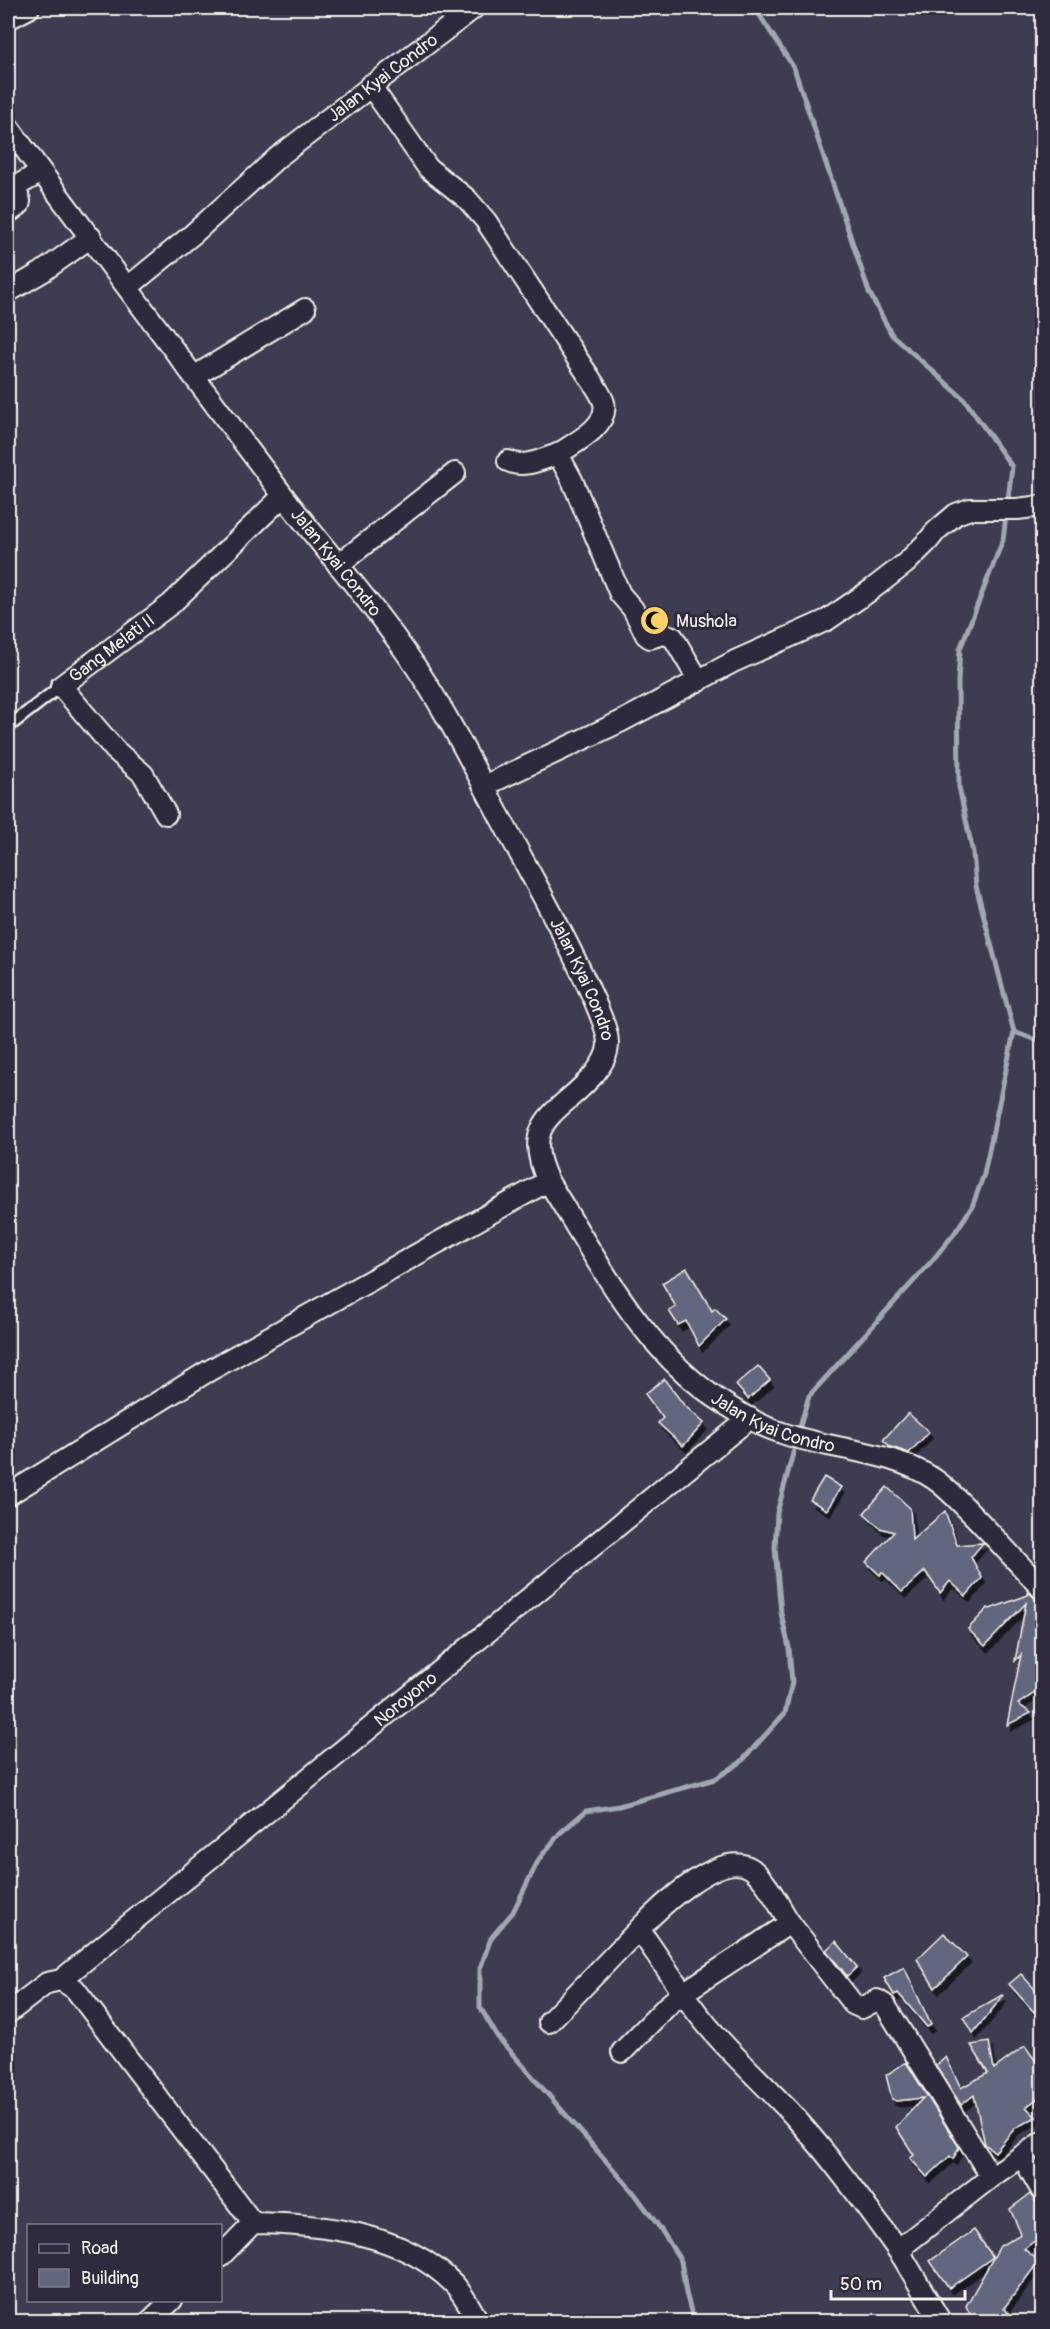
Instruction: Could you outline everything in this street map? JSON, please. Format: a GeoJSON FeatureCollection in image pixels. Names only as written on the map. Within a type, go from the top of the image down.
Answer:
{"type":"FeatureCollection","features":[{"type":"Feature","properties":{"kind":"street"},"geometry":{"type":"LineString","coordinates":[[8,19],[29,8]]}},
{"type":"Feature","properties":{"kind":"street","name":"Jalan Kyai Condro"},"geometry":{"type":"LineString","coordinates":[[128,287],[193,234],[278,157],[469,9]]}},
{"type":"Feature","properties":{"kind":"street"},"geometry":{"type":"LineString","coordinates":[[370,85],[428,168],[467,200],[486,221],[604,402],[602,417],[596,426],[558,454],[525,465],[516,465],[508,461]]}},
{"type":"Feature","properties":{"kind":"street","name":"Jalan Kyai Condro"},"geometry":{"type":"LineString","coordinates":[[8,126],[283,495],[406,652],[452,728],[568,944],[600,1014],[608,1041],[602,1065],[588,1081],[555,1109],[541,1131],[537,1148],[541,1167],[548,1181],[632,1314],[657,1346],[692,1381],[725,1405],[781,1433],[878,1456],[934,1478],[983,1525],[1042,1589]]}},
{"type":"Feature","properties":{"kind":"street"},"geometry":{"type":"LineString","coordinates":[[8,213],[19,205],[16,186],[41,172]]}},
{"type":"Feature","properties":{"kind":"street"},"geometry":{"type":"LineString","coordinates":[[8,292],[42,272],[91,237]]}},
{"type":"Feature","properties":{"kind":"street"},"geometry":{"type":"LineString","coordinates":[[195,376],[305,309]]}},
{"type":"Feature","properties":{"kind":"street"},"geometry":{"type":"LineString","coordinates":[[558,454],[572,480],[620,594],[633,609],[646,635],[651,638],[663,634],[673,637],[699,681]]}},
{"type":"Feature","properties":{"kind":"street"},"geometry":{"type":"LineString","coordinates":[[338,565],[454,473]]}},
{"type":"Feature","properties":{"kind":"street","name":"Gang Melati II"},"geometry":{"type":"LineString","coordinates":[[166,814],[143,774],[115,750],[61,686],[171,604],[283,495]]}},
{"type":"Feature","properties":{"kind":"street"},"geometry":{"type":"LineString","coordinates":[[484,786],[622,721],[735,661],[827,620],[906,563],[936,531],[956,514],[970,509],[1017,510],[1042,506]]}},
{"type":"Feature","properties":{"kind":"street"},"geometry":{"type":"LineString","coordinates":[[8,1495],[205,1373],[548,1181]]}},
{"type":"Feature","properties":{"kind":"street","name":"Noroyono"},"geometry":{"type":"LineString","coordinates":[[8,2013],[47,1983],[61,1980],[750,1418]]}},
{"type":"Feature","properties":{"kind":"street"},"geometry":{"type":"LineString","coordinates":[[549,2022],[639,1929],[687,1885],[726,1865],[744,1865],[758,1875],[790,1923],[853,2004],[862,2008],[877,2000],[885,2005],[992,2177]]}},
{"type":"Feature","properties":{"kind":"street"},"geometry":{"type":"LineString","coordinates":[[622,2052],[668,2005],[683,1993],[790,1923]]}},
{"type":"Feature","properties":{"kind":"street"},"geometry":{"type":"LineString","coordinates":[[639,1929],[697,2014],[792,2115],[838,2168],[902,2256],[935,2319]]}},
{"type":"Feature","properties":{"kind":"street"},"geometry":{"type":"LineString","coordinates":[[61,1980],[75,1989],[253,2223]]}},
{"type":"Feature","properties":{"kind":"street"},"geometry":{"type":"LineString","coordinates":[[902,2256],[902,2250],[908,2240],[1042,2142]]}},
{"type":"Feature","properties":{"kind":"street"},"geometry":{"type":"LineString","coordinates":[[1022,2157],[1042,2191]]}},
{"type":"Feature","properties":{"kind":"street"},"geometry":{"type":"LineString","coordinates":[[222,2255],[253,2223],[301,2224],[367,2237],[415,2254],[453,2284],[479,2322]]}},
{"type":"Feature","properties":{"kind":"street"},"geometry":{"type":"LineString","coordinates":[[149,2322],[171,2302]]}},
{"type":"Feature","properties":{"kind":"lane"},"geometry":{"type":"LineString","coordinates":[[8,727],[61,686]]}},
{"type":"Feature","properties":{"kind":"building"},"geometry":{"type":"Polygon","coordinates":[[[687,1268],[712,1311],[715,1308],[726,1319],[699,1346],[686,1321],[678,1325],[669,1311],[676,1307],[662,1283],[687,1268]]]}},
{"type":"Feature","properties":{"kind":"building"},"geometry":{"type":"Polygon","coordinates":[[[758,1366],[770,1380],[748,1399],[736,1385],[758,1366]]]}},
{"type":"Feature","properties":{"kind":"building"},"geometry":{"type":"Polygon","coordinates":[[[664,1379],[684,1405],[704,1423],[683,1446],[658,1423],[663,1418],[645,1394],[664,1379]]]}},
{"type":"Feature","properties":{"kind":"building"},"geometry":{"type":"Polygon","coordinates":[[[908,1413],[929,1432],[909,1453],[891,1447],[883,1440],[908,1413]]]}},
{"type":"Feature","properties":{"kind":"building"},"geometry":{"type":"Polygon","coordinates":[[[824,1477],[841,1487],[827,1510],[810,1500],[824,1477]]]}},
{"type":"Feature","properties":{"kind":"building"},"geometry":{"type":"Polygon","coordinates":[[[887,1487],[910,1508],[912,1540],[945,1511],[957,1545],[983,1543],[971,1557],[982,1578],[966,1596],[950,1581],[940,1593],[925,1571],[902,1592],[882,1572],[880,1575],[866,1562],[894,1532],[880,1528],[864,1513],[887,1487]]]}},
{"type":"Feature","properties":{"kind":"building"},"geometry":{"type":"Polygon","coordinates":[[[1028,1592],[1035,1598],[1042,1619],[1042,1688],[1018,1704],[1031,1713],[1007,1725],[1021,1655],[1015,1661],[1026,1603],[985,1646],[968,1629],[988,1608],[1028,1595],[1028,1592]]]}},
{"type":"Feature","properties":{"kind":"building"},"geometry":{"type":"Polygon","coordinates":[[[944,1933],[967,1957],[935,1988],[917,1959],[944,1933]]]}},
{"type":"Feature","properties":{"kind":"building"},"geometry":{"type":"Polygon","coordinates":[[[836,1941],[857,1967],[847,1976],[826,1950],[836,1941]]]}},
{"type":"Feature","properties":{"kind":"building"},"geometry":{"type":"Polygon","coordinates":[[[904,1967],[931,2025],[927,2027],[898,1993],[894,1995],[884,1978],[904,1967]]]}},
{"type":"Feature","properties":{"kind":"building"},"geometry":{"type":"Polygon","coordinates":[[[1021,1974],[1042,1997],[1034,2012],[1009,1984],[1021,1974]]]}},
{"type":"Feature","properties":{"kind":"building"},"geometry":{"type":"Polygon","coordinates":[[[1003,1996],[973,2033],[964,2017],[1003,1996]]]}},
{"type":"Feature","properties":{"kind":"building"},"geometry":{"type":"Polygon","coordinates":[[[989,2042],[994,2069],[1025,2046],[1035,2060],[1042,2053],[1042,2095],[1026,2107],[1036,2117],[1015,2128],[995,2152],[985,2144],[974,2095],[961,2105],[936,2066],[946,2057],[961,2088],[988,2073],[971,2045],[989,2042]]]}},
{"type":"Feature","properties":{"kind":"building"},"geometry":{"type":"Polygon","coordinates":[[[906,2062],[959,2147],[953,2159],[950,2156],[927,2177],[910,2158],[914,2155],[896,2127],[923,2098],[897,2101],[892,2099],[886,2075],[906,2062]]]}},
{"type":"Feature","properties":{"kind":"building"},"geometry":{"type":"Polygon","coordinates":[[[1030,2194],[1042,2210],[1042,2235],[1024,2249],[1039,2261],[1004,2308],[1016,2322],[974,2322],[966,2306],[1000,2246],[1021,2234],[1010,2209],[1030,2194]]]}},
{"type":"Feature","properties":{"kind":"building"},"geometry":{"type":"Polygon","coordinates":[[[974,2230],[993,2257],[949,2288],[930,2261],[974,2230]]]}},
{"type":"Feature","properties":{"kind":"waterway"},"geometry":{"type":"LineString","coordinates":[[755,8],[794,68],[869,292],[892,335],[964,399],[1012,467],[1003,540],[960,649],[958,681],[959,787],[973,853],[976,886],[1014,1032],[984,1174],[972,1207],[954,1234],[809,1396],[798,1433]]}},
{"type":"Feature","properties":{"kind":"waterway"},"geometry":{"type":"LineString","coordinates":[[1014,1032],[1042,1042]]}},
{"type":"Feature","properties":{"kind":"waterway"},"geometry":{"type":"LineString","coordinates":[[694,2322],[681,2261],[634,2193],[497,2036],[480,2007],[480,1969],[491,1938],[513,1912],[539,1859],[560,1833],[586,1811],[619,1806],[715,1779],[741,1762],[785,1713],[792,1682],[789,1648],[781,1613],[775,1548],[777,1513],[796,1442]]}},
{"type":"Feature","properties":{"kind":"place","name":"Mushola"},"geometry":{"type":"Point","coordinates":[655,621]}}]}
